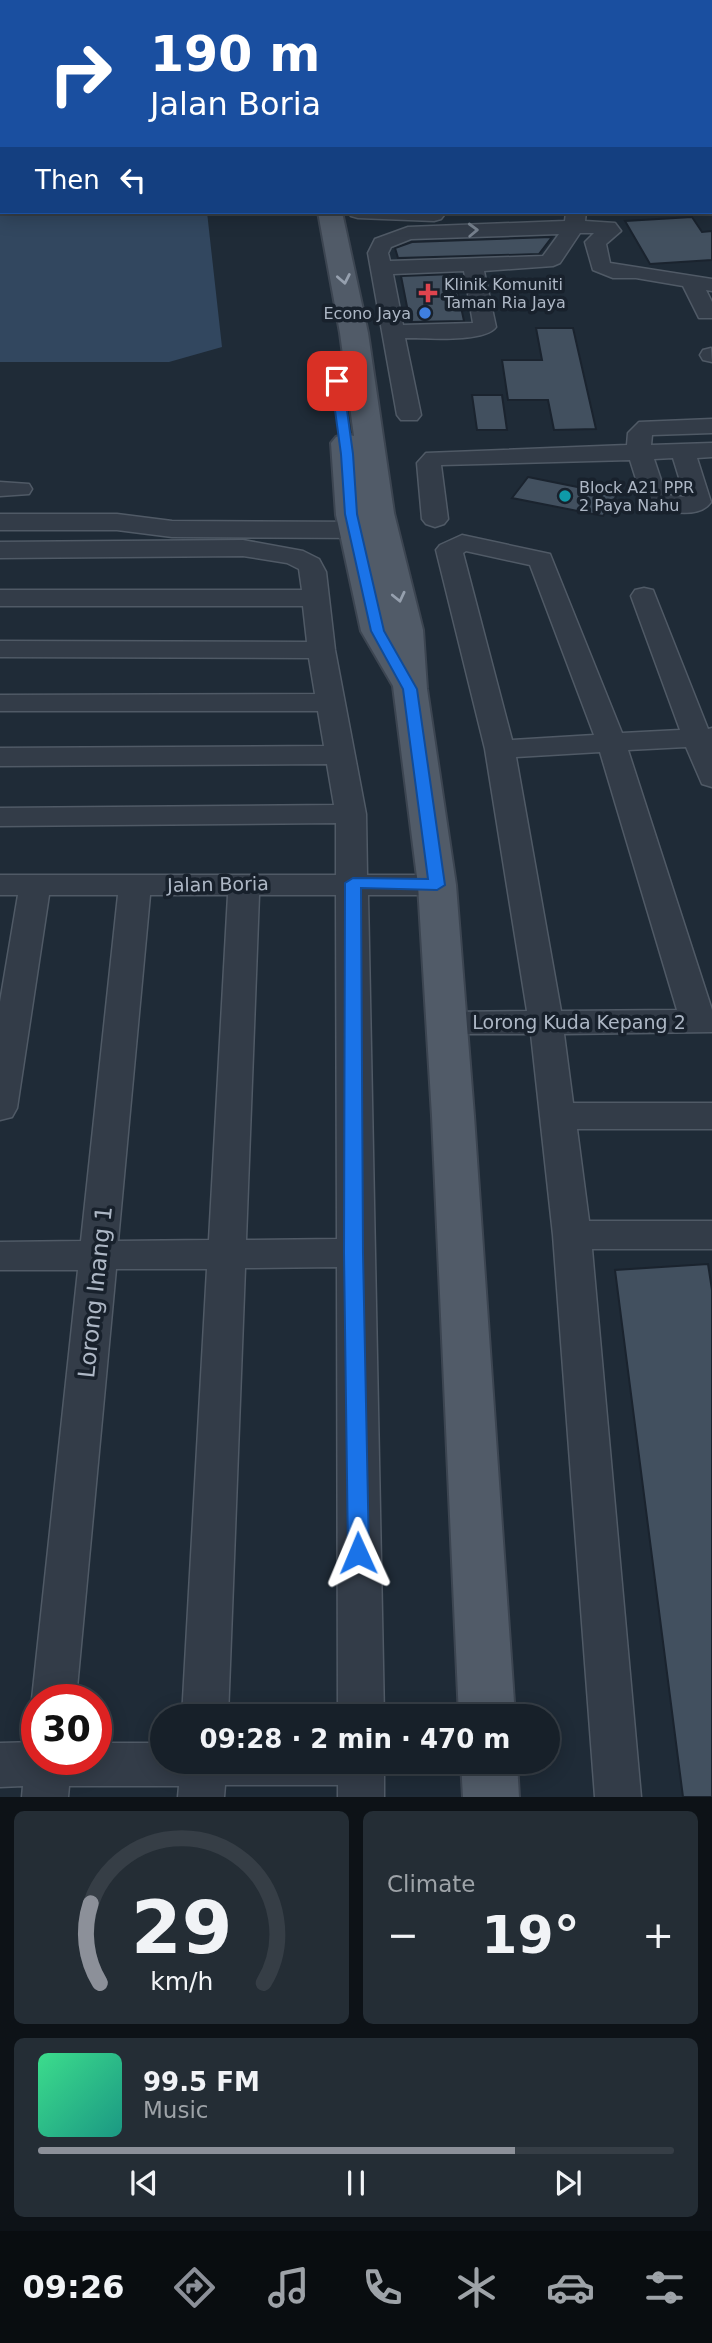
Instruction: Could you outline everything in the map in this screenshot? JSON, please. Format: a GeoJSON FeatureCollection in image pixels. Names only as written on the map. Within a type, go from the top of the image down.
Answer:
{"type":"FeatureCollection","features":[{"type":"Feature","properties":{"kind":"main road"},"geometry":{"type":"LineString","coordinates":[[308,214],[332,336],[347,454],[367,522]]}},
{"type":"Feature","properties":{"kind":"main road"},"geometry":{"type":"LineString","coordinates":[[330,214],[360,372],[367,522],[378,631],[410,689],[437,885],[485,1704]]}},
{"type":"Feature","properties":{"kind":"main road"},"geometry":{"type":"LineString","coordinates":[[490,1774],[491,1797]]}},
{"type":"Feature","properties":{"kind":"street"},"geometry":{"type":"LineString","coordinates":[[390,214],[464,214]]}},
{"type":"Feature","properties":{"kind":"street"},"geometry":{"type":"LineString","coordinates":[[337,242],[368,224],[464,214]]}},
{"type":"Feature","properties":{"kind":"street"},"geometry":{"type":"LineString","coordinates":[[381,268],[546,262],[552,259],[575,219]]}},
{"type":"Feature","properties":{"kind":"street"},"geometry":{"type":"LineString","coordinates":[[409,415],[381,268],[379,248],[391,238],[408,233],[575,219],[607,223],[595,242],[600,266],[613,272],[636,272],[702,285],[707,313]]}},
{"type":"Feature","properties":{"kind":"street"},"geometry":{"type":"LineString","coordinates":[[354,332],[396,344],[485,327],[473,266]]}},
{"type":"Feature","properties":{"kind":"street"},"geometry":{"type":"LineString","coordinates":[[360,372],[396,344]]}},
{"type":"Feature","properties":{"kind":"street"},"geometry":{"type":"LineString","coordinates":[[683,450],[699,502],[693,505],[658,502],[653,498],[639,450],[640,433],[647,427],[712,426]]}},
{"type":"Feature","properties":{"kind":"street"},"geometry":{"type":"LineString","coordinates":[[618,1797],[572,1235],[546,1022],[500,749],[442,534],[429,463],[435,458],[639,450],[712,450]]}},
{"type":"Feature","properties":{"kind":"street"},"geometry":{"type":"LineString","coordinates":[[0,522],[117,522],[172,529],[367,522]]}},
{"type":"Feature","properties":{"kind":"street"},"geometry":{"type":"LineString","coordinates":[[442,534],[462,543],[541,559],[612,744],[704,1021]]}},
{"type":"Feature","properties":{"kind":"street"},"geometry":{"type":"LineString","coordinates":[[0,550],[258,549],[294,556],[310,565],[321,649],[351,814],[361,1704]]}},
{"type":"Feature","properties":{"kind":"street"},"geometry":{"type":"LineString","coordinates":[[644,596],[704,737],[712,778]]}},
{"type":"Feature","properties":{"kind":"street"},"geometry":{"type":"LineString","coordinates":[[0,598],[316,598]]}},
{"type":"Feature","properties":{"kind":"street"},"geometry":{"type":"LineString","coordinates":[[0,649],[321,649]]}},
{"type":"Feature","properties":{"kind":"street"},"geometry":{"type":"LineString","coordinates":[[0,703],[331,702]]}},
{"type":"Feature","properties":{"kind":"street"},"geometry":{"type":"LineString","coordinates":[[500,749],[704,737]]}},
{"type":"Feature","properties":{"kind":"street"},"geometry":{"type":"LineString","coordinates":[[0,757],[340,755]]}},
{"type":"Feature","properties":{"kind":"street"},"geometry":{"type":"LineString","coordinates":[[0,817],[351,814]]}},
{"type":"Feature","properties":{"kind":"street","name":"Jalan Boria"},"geometry":{"type":"LineString","coordinates":[[0,886],[353,883],[437,885]]}},
{"type":"Feature","properties":{"kind":"street"},"geometry":{"type":"LineString","coordinates":[[206,1704],[244,884]]}},
{"type":"Feature","properties":{"kind":"street"},"geometry":{"type":"LineString","coordinates":[[0,1108],[35,885]]}},
{"type":"Feature","properties":{"kind":"street","name":"Lorong Inang 1"},"geometry":{"type":"LineString","coordinates":[[56,1684],[135,885]]}},
{"type":"Feature","properties":{"kind":"street","name":"Lorong Kuda Kepang 2"},"geometry":{"type":"LineString","coordinates":[[447,1023],[704,1021]]}},
{"type":"Feature","properties":{"kind":"street"},"geometry":{"type":"LineString","coordinates":[[558,1116],[712,1116]]}},
{"type":"Feature","properties":{"kind":"street"},"geometry":{"type":"LineString","coordinates":[[572,1235],[712,1235]]}},
{"type":"Feature","properties":{"kind":"street"},"geometry":{"type":"LineString","coordinates":[[0,1256],[354,1253]]}},
{"type":"Feature","properties":{"kind":"street"},"geometry":{"type":"LineString","coordinates":[[0,1765],[21,1769]]}},
{"type":"Feature","properties":{"kind":"street"},"geometry":{"type":"LineString","coordinates":[[112,1774],[202,1775]]}},
{"type":"Feature","properties":{"kind":"street"},"geometry":{"type":"LineString","coordinates":[[361,1774],[361,1797]]}},
{"type":"Feature","properties":{"kind":"water"},"geometry":{"type":"Polygon","coordinates":[[[0,214],[207,214],[222,347],[169,362],[0,362],[0,214]]]}},
{"type":"Feature","properties":{"kind":"building"},"geometry":{"type":"Polygon","coordinates":[[[692,217],[702,232],[712,231],[712,260],[650,264],[625,221],[692,217]]]}},
{"type":"Feature","properties":{"kind":"building"},"geometry":{"type":"Polygon","coordinates":[[[552,237],[539,254],[398,258],[395,248],[412,242],[552,237]]]}},
{"type":"Feature","properties":{"kind":"building"},"geometry":{"type":"Polygon","coordinates":[[[454,274],[464,321],[410,322],[401,276],[454,274]]]}},
{"type":"Feature","properties":{"kind":"building"},"geometry":{"type":"Polygon","coordinates":[[[536,328],[573,328],[596,429],[554,430],[548,400],[508,400],[502,360],[542,360],[536,328]]]}},
{"type":"Feature","properties":{"kind":"building"},"geometry":{"type":"Polygon","coordinates":[[[472,395],[502,395],[507,430],[477,430],[472,395]]]}},
{"type":"Feature","properties":{"kind":"building","name":"Block A21 PPR 2 Paya Nahu"},"geometry":{"type":"Polygon","coordinates":[[[528,477],[617,495],[603,516],[512,498],[528,477]]]}},
{"type":"Feature","properties":{"kind":"building"},"geometry":{"type":"Polygon","coordinates":[[[708,1264],[712,1290],[712,1797],[683,1797],[615,1270],[708,1264]]]}},
{"type":"Feature","properties":{"kind":"place","name":"Klinik Komuniti Taman Ria Jaya"},"geometry":{"type":"Point","coordinates":[428,293]}},
{"type":"Feature","properties":{"kind":"place","name":"Econo Jaya"},"geometry":{"type":"Point","coordinates":[425,313]}},
{"type":"Feature","properties":{"kind":"place","name":"Block A21 PPR 2 Paya Nahu"},"geometry":{"type":"Point","coordinates":[565,496]}},
{"type":"Feature","properties":{"kind":"route"},"geometry":{"type":"LineString","coordinates":[[337,381],[347,454],[351,514],[378,631],[410,689],[437,885],[353,883],[358,1553]]}}]}
